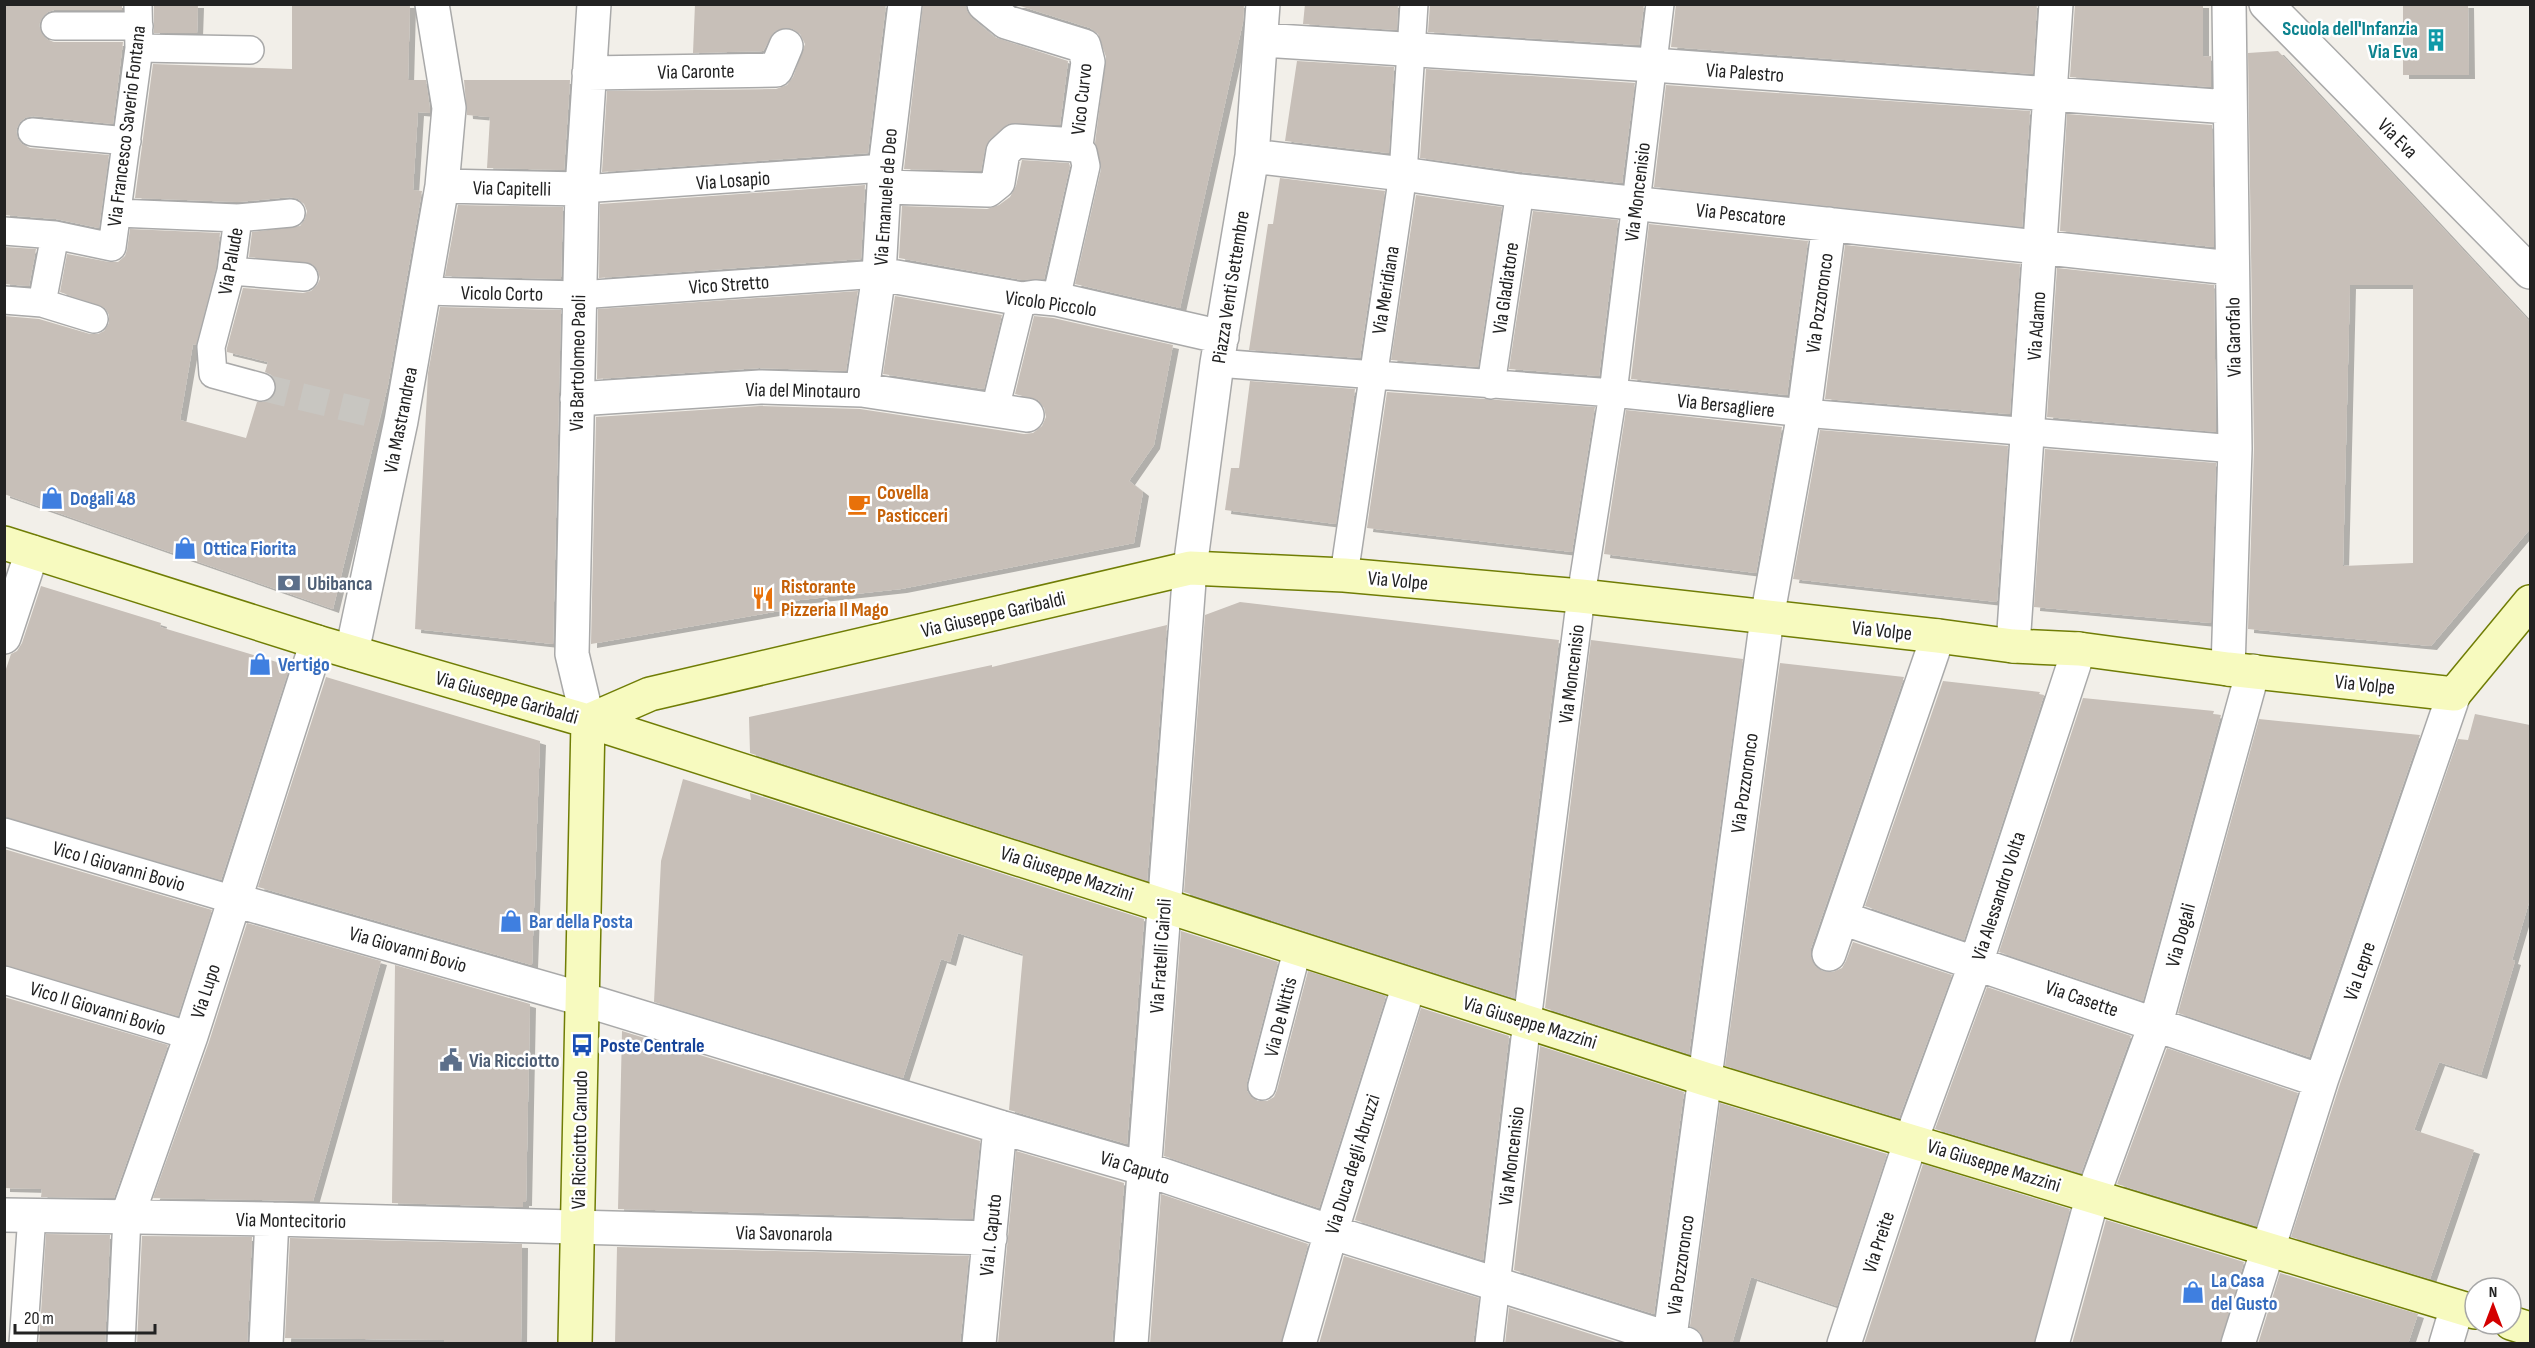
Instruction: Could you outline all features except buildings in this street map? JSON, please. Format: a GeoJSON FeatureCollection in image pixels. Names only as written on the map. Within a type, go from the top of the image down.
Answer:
{"type":"FeatureCollection","features":[{"type":"Feature","properties":{"kind":"main road","name":"Via Giuseppe Garibaldi"},"geometry":{"type":"LineString","coordinates":[[18,548],[316,642],[588,721],[650,694],[1190,568]]}},
{"type":"Feature","properties":{"kind":"main road","name":"Via Volpe"},"geometry":{"type":"LineString","coordinates":[[1190,568],[1344,575],[1581,596],[2013,646],[2079,650],[2454,694]]}},
{"type":"Feature","properties":{"kind":"main road"},"geometry":{"type":"LineString","coordinates":[[2454,694],[2530,602]]}},
{"type":"Feature","properties":{"kind":"main road","name":"Via Giuseppe Mazzini"},"geometry":{"type":"LineString","coordinates":[[588,721],[1705,1079],[2463,1308]]}},
{"type":"Feature","properties":{"kind":"main road","name":"Via Ricciotto Canudo"},"geometry":{"type":"LineString","coordinates":[[575,1344],[588,721]]}},
{"type":"Feature","properties":{"kind":"street","name":"Via Mastrandrea"},"geometry":{"type":"LineString","coordinates":[[352,652],[391,418],[425,291],[442,186],[449,108],[432,4]]}},
{"type":"Feature","properties":{"kind":"street","name":"Via Bartolomeo Paoli"},"geometry":{"type":"LineString","coordinates":[[588,721],[572,654],[582,189],[594,4]]}},
{"type":"Feature","properties":{"kind":"street","name":"Via Emanuele de Deo"},"geometry":{"type":"LineString","coordinates":[[862,390],[879,274],[885,178],[905,4]]}},
{"type":"Feature","properties":{"kind":"street","name":"Vico Curvo"},"geometry":{"type":"LineString","coordinates":[[885,178],[987,190],[998,182],[1003,152],[1015,141],[1076,145],[1088,62],[1084,46],[1006,22],[984,4]]}},
{"type":"Feature","properties":{"kind":"street","name":"Piazza Venti Settembre"},"geometry":{"type":"LineString","coordinates":[[1190,568],[1220,350],[1252,156],[1263,4]]}},
{"type":"Feature","properties":{"kind":"street","name":"Via Meridiana"},"geometry":{"type":"LineString","coordinates":[[1344,575],[1403,174],[1413,49],[1414,4]]}},
{"type":"Feature","properties":{"kind":"street","name":"Via Moncenisio"},"geometry":{"type":"LineString","coordinates":[[1489,1344],[1581,596],[1613,393],[1660,4]]}},
{"type":"Feature","properties":{"kind":"street","name":"Via Adamo"},"geometry":{"type":"LineString","coordinates":[[2013,646],[2042,248],[2056,4]]}},
{"type":"Feature","properties":{"kind":"street","name":"Via Garofalo"},"geometry":{"type":"LineString","coordinates":[[2229,4],[2231,268],[2240,670]]}},
{"type":"Feature","properties":{"kind":"street","name":"Via Eva"},"geometry":{"type":"LineString","coordinates":[[2266,4],[2530,272]]}},
{"type":"Feature","properties":{"kind":"street"},"geometry":{"type":"LineString","coordinates":[[55,26],[138,26],[250,50]]}},
{"type":"Feature","properties":{"kind":"street","name":"Via Francesco Saverio Fontana"},"geometry":{"type":"LineString","coordinates":[[4,231],[55,235],[111,248],[127,141],[138,26]]}},
{"type":"Feature","properties":{"kind":"street","name":"Via Palestro"},"geometry":{"type":"LineString","coordinates":[[1261,40],[1653,65],[2229,107]]}},
{"type":"Feature","properties":{"kind":"street","name":"Via Caronte"},"geometry":{"type":"LineString","coordinates":[[589,73],[776,70],[786,46]]}},
{"type":"Feature","properties":{"kind":"street"},"geometry":{"type":"LineString","coordinates":[[32,132],[127,141]]}},
{"type":"Feature","properties":{"kind":"street"},"geometry":{"type":"LineString","coordinates":[[1056,299],[1086,165],[1083,152],[1076,145]]}},
{"type":"Feature","properties":{"kind":"street","name":"Via Pescatore"},"geometry":{"type":"LineString","coordinates":[[1252,156],[1520,191],[2231,268]]}},
{"type":"Feature","properties":{"kind":"street","name":"Via Losapio"},"geometry":{"type":"LineString","coordinates":[[582,189],[885,178]]}},
{"type":"Feature","properties":{"kind":"street","name":"Via Capitelli"},"geometry":{"type":"LineString","coordinates":[[442,186],[582,189]]}},
{"type":"Feature","properties":{"kind":"street","name":"Via Gladiatore"},"geometry":{"type":"LineString","coordinates":[[1491,385],[1520,191]]}},
{"type":"Feature","properties":{"kind":"street","name":"Via Palude"},"geometry":{"type":"LineString","coordinates":[[117,213],[238,218],[231,272],[211,347],[213,374],[261,387]]}},
{"type":"Feature","properties":{"kind":"street"},"geometry":{"type":"LineString","coordinates":[[238,218],[291,213]]}},
{"type":"Feature","properties":{"kind":"street","name":"Via Pozzoronco"},"geometry":{"type":"LineString","coordinates":[[1675,1342],[1705,1079],[1767,618],[1804,413],[1829,224]]}},
{"type":"Feature","properties":{"kind":"street"},"geometry":{"type":"LineString","coordinates":[[42,303],[55,235]]}},
{"type":"Feature","properties":{"kind":"street"},"geometry":{"type":"LineString","coordinates":[[231,272],[304,277]]}},
{"type":"Feature","properties":{"kind":"street","name":"Vicolo Piccolo"},"geometry":{"type":"LineString","coordinates":[[879,274],[1022,299],[1035,297],[1056,299],[1220,350]]}},
{"type":"Feature","properties":{"kind":"street","name":"Vico Stretto"},"geometry":{"type":"LineString","coordinates":[[579,295],[879,274]]}},
{"type":"Feature","properties":{"kind":"street","name":"Vicolo Corto"},"geometry":{"type":"LineString","coordinates":[[425,291],[579,295]]}},
{"type":"Feature","properties":{"kind":"street"},"geometry":{"type":"LineString","coordinates":[[995,409],[1022,299]]}},
{"type":"Feature","properties":{"kind":"street"},"geometry":{"type":"LineString","coordinates":[[4,300],[42,303],[94,319]]}},
{"type":"Feature","properties":{"kind":"street","name":"Via Bersagliere"},"geometry":{"type":"LineString","coordinates":[[1220,350],[1372,375],[1613,393],[1804,413],[2235,449]]}},
{"type":"Feature","properties":{"kind":"street","name":"Via del Minotauro"},"geometry":{"type":"LineString","coordinates":[[577,399],[760,387],[862,390],[1028,415]]}},
{"type":"Feature","properties":{"kind":"street"},"geometry":{"type":"LineString","coordinates":[[4,637],[18,548]]}},
{"type":"Feature","properties":{"kind":"street","name":"Via Fratelli Cairoli"},"geometry":{"type":"LineString","coordinates":[[1131,1344],[1190,568]]}},
{"type":"Feature","properties":{"kind":"street"},"geometry":{"type":"LineString","coordinates":[[1829,954],[1938,636]]}},
{"type":"Feature","properties":{"kind":"street","name":"Via Lupo"},"geometry":{"type":"LineString","coordinates":[[120,1344],[127,1217],[191,1036],[316,642]]}},
{"type":"Feature","properties":{"kind":"street","name":"Via Alessandro Volta"},"geometry":{"type":"LineString","coordinates":[[1911,1140],[1976,963],[2079,650]]}},
{"type":"Feature","properties":{"kind":"street","name":"Via Dogali"},"geometry":{"type":"LineString","coordinates":[[2052,1344],[2093,1195],[2156,1023],[2240,670]]}},
{"type":"Feature","properties":{"kind":"street","name":"Via Lepre"},"geometry":{"type":"LineString","coordinates":[[2238,1344],[2321,1081],[2454,694]]}},
{"type":"Feature","properties":{"kind":"street","name":"Vico I Giovanni Bovio"},"geometry":{"type":"LineString","coordinates":[[4,832],[234,900]]}},
{"type":"Feature","properties":{"kind":"street","name":"Via Giovanni Bovio"},"geometry":{"type":"LineString","coordinates":[[234,900],[582,999]]}},
{"type":"Feature","properties":{"kind":"street","name":"Via Casette"},"geometry":{"type":"LineString","coordinates":[[1842,918],[2321,1081]]}},
{"type":"Feature","properties":{"kind":"street","name":"Via De Nittis"},"geometry":{"type":"LineString","coordinates":[[1262,1086],[1298,947]]}},
{"type":"Feature","properties":{"kind":"street","name":"Vico II Giovanni Bovio"},"geometry":{"type":"LineString","coordinates":[[4,980],[191,1036]]}},
{"type":"Feature","properties":{"kind":"street","name":"Via Duca degli Abruzzi"},"geometry":{"type":"LineString","coordinates":[[1299,1344],[1331,1232],[1409,985]]}},
{"type":"Feature","properties":{"kind":"street","name":"Via Caputo"},"geometry":{"type":"LineString","coordinates":[[582,999],[1145,1169],[1331,1232],[1675,1342]]}},
{"type":"Feature","properties":{"kind":"street","name":"Via I. Caputo"},"geometry":{"type":"LineString","coordinates":[[979,1344],[1000,1127]]}},
{"type":"Feature","properties":{"kind":"street","name":"Via Preite"},"geometry":{"type":"LineString","coordinates":[[1844,1344],[1911,1140]]}},
{"type":"Feature","properties":{"kind":"street"},"geometry":{"type":"LineString","coordinates":[[18,1215],[23,1344]]}},
{"type":"Feature","properties":{"kind":"street","name":"Via Montecitorio"},"geometry":{"type":"LineString","coordinates":[[18,1215],[273,1218],[578,1228]]}},
{"type":"Feature","properties":{"kind":"street"},"geometry":{"type":"LineString","coordinates":[[266,1344],[273,1218]]}},
{"type":"Feature","properties":{"kind":"street","name":"Via Savonarola"},"geometry":{"type":"LineString","coordinates":[[578,1228],[990,1238]]}},
{"type":"Feature","properties":{"kind":"street"},"geometry":{"type":"LineString","coordinates":[[2446,1344],[2463,1314]]}},
{"type":"Feature","properties":{"kind":"tunnel"},"geometry":{"type":"LineString","coordinates":[[261,387],[381,416]]}},
{"type":"Feature","properties":{"kind":"place","name":"Scuola dell'Infanzia Via Eva"},"geometry":{"type":"Point","coordinates":[2436,40]}},
{"type":"Feature","properties":{"kind":"place","name":"Dogali 48"},"geometry":{"type":"Point","coordinates":[52,498]}},
{"type":"Feature","properties":{"kind":"place","name":"Covella Pasticceri"},"geometry":{"type":"Point","coordinates":[859,504]}},
{"type":"Feature","properties":{"kind":"place","name":"Ottica Fiorita"},"geometry":{"type":"Point","coordinates":[185,548]}},
{"type":"Feature","properties":{"kind":"place","name":"Ubibanca"},"geometry":{"type":"Point","coordinates":[289,583]}},
{"type":"Feature","properties":{"kind":"place","name":"Ristorante Pizzeria Il Mago"},"geometry":{"type":"Point","coordinates":[763,598]}},
{"type":"Feature","properties":{"kind":"place","name":"Vertigo"},"geometry":{"type":"Point","coordinates":[260,664]}},
{"type":"Feature","properties":{"kind":"place","name":"Bar della Posta"},"geometry":{"type":"Point","coordinates":[511,921]}},
{"type":"Feature","properties":{"kind":"place","name":"Poste Centrale"},"geometry":{"type":"Point","coordinates":[582,1045]}},
{"type":"Feature","properties":{"kind":"place","name":"Via Ricciotto"},"geometry":{"type":"Point","coordinates":[451,1060]}},
{"type":"Feature","properties":{"kind":"place","name":"La Casa del Gusto"},"geometry":{"type":"Point","coordinates":[2193,1292]}}]}
